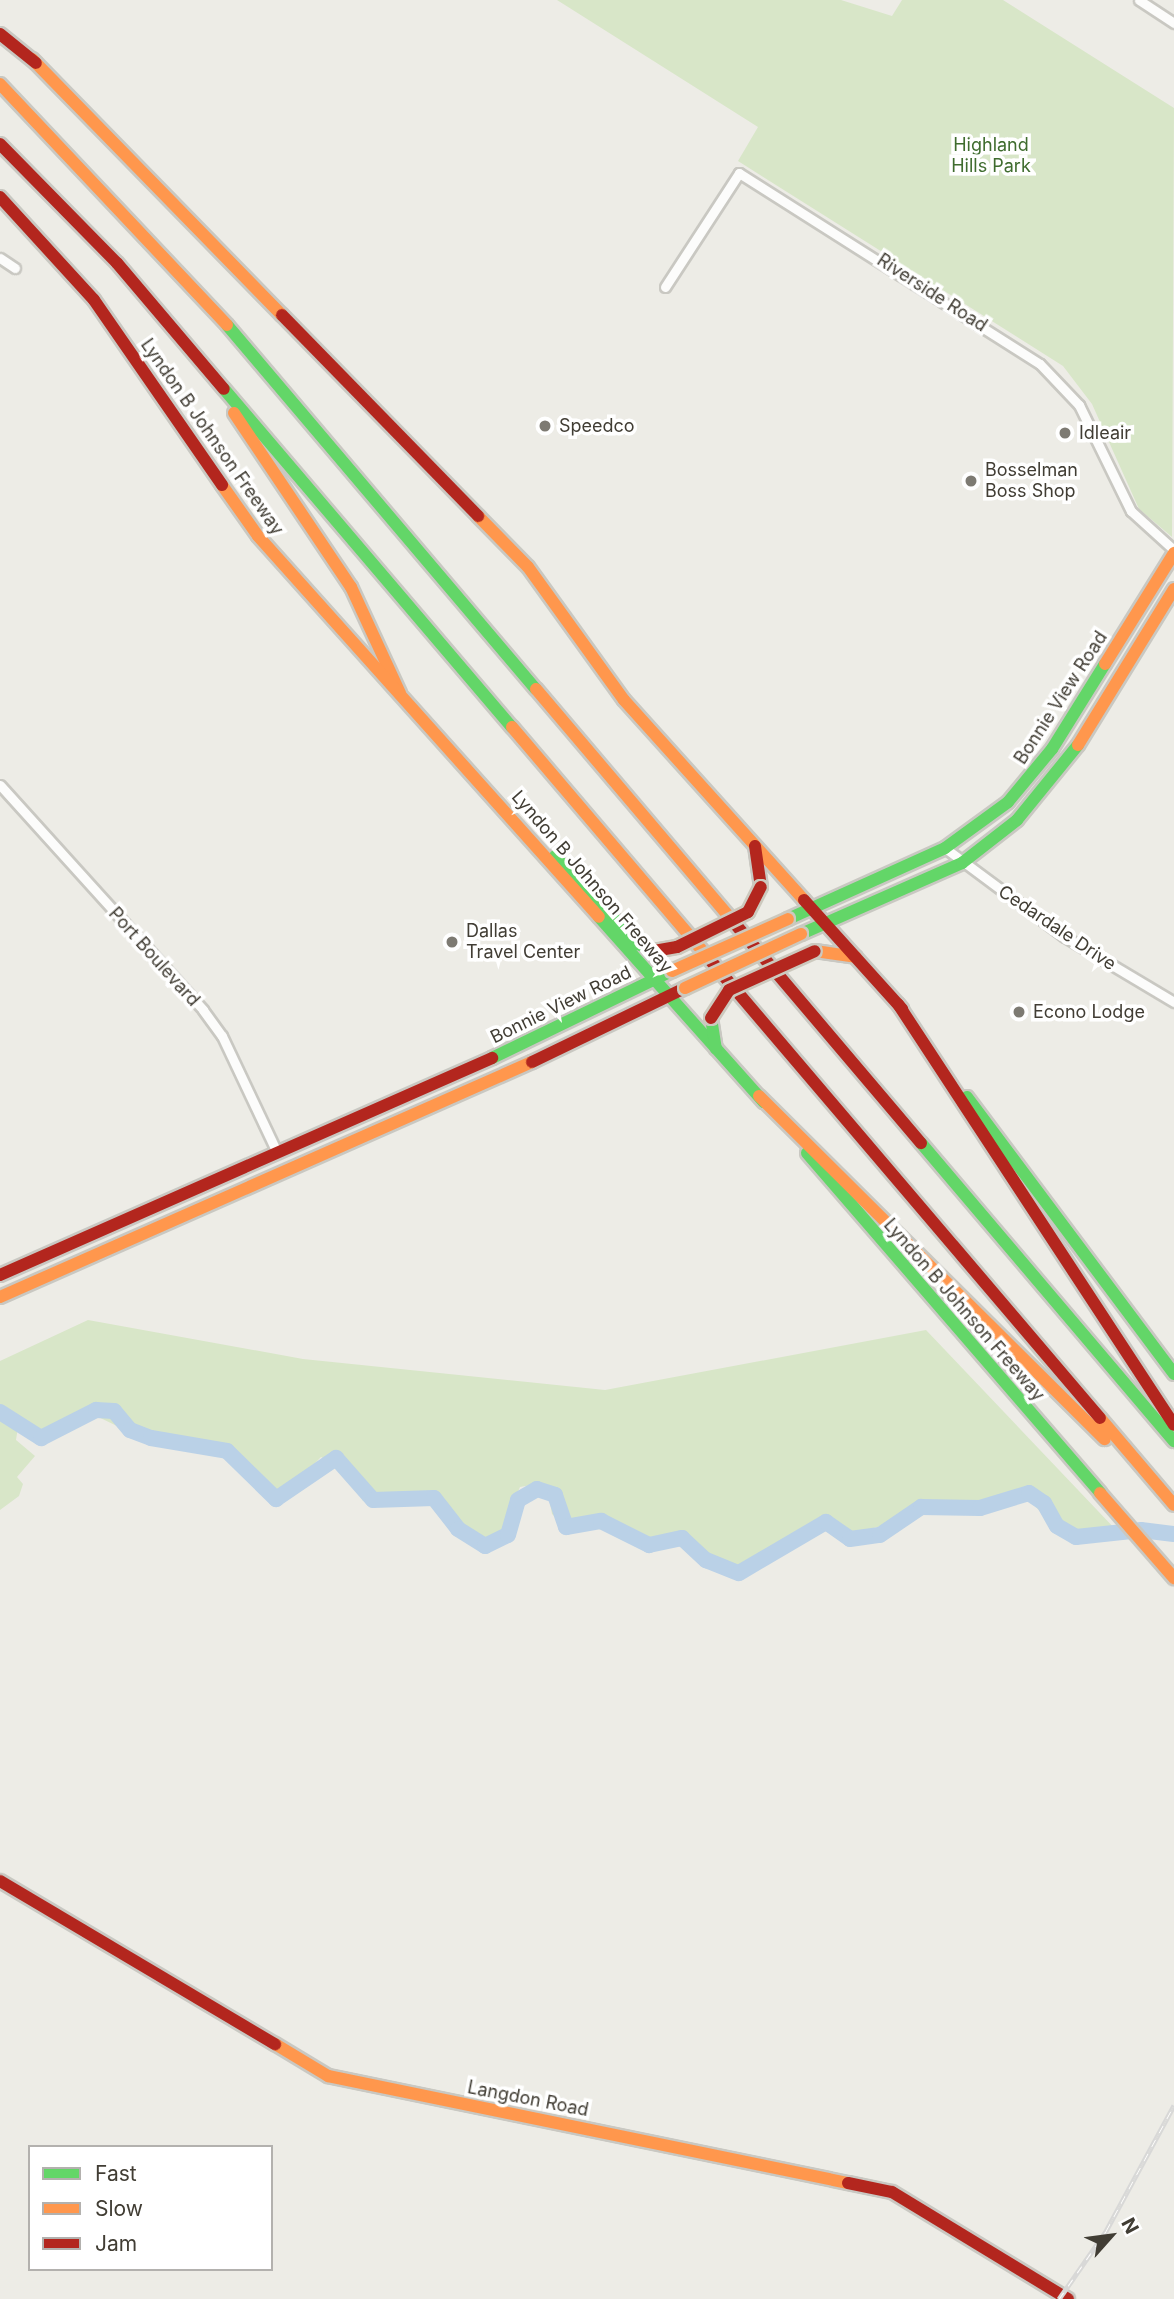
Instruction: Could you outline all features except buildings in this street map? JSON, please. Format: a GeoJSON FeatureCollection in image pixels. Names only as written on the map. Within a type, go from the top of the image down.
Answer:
{"type":"FeatureCollection","features":[{"type":"Feature","properties":{"kind":"main road"},"geometry":{"type":"LineString","coordinates":[[0,29],[528,567],[624,700],[755,846],[829,923],[898,1004],[1174,1374]]}},
{"type":"Feature","properties":{"kind":"main road"},"geometry":{"type":"LineString","coordinates":[[0,34],[36,63]]}},
{"type":"Feature","properties":{"kind":"main road"},"geometry":{"type":"LineString","coordinates":[[0,84],[182,272],[1174,1441]]}},
{"type":"Feature","properties":{"kind":"main road","name":"Lyndon B Johnson Freeway"},"geometry":{"type":"LineString","coordinates":[[0,144],[191,350],[1174,1505]]}},
{"type":"Feature","properties":{"kind":"main road","name":"Lyndon B Johnson Freeway"},"geometry":{"type":"LineString","coordinates":[[0,197],[94,300],[258,536],[509,812],[667,995],[759,1096],[1173,1577]]}},
{"type":"Feature","properties":{"kind":"main road"},"geometry":{"type":"LineString","coordinates":[[191,350],[351,587],[400,693]]}},
{"type":"Feature","properties":{"kind":"main road","name":"Bonnie View Road"},"geometry":{"type":"LineString","coordinates":[[0,1275],[276,1150],[527,1042],[653,979],[946,848],[1008,802],[1056,744],[1174,551]]}},
{"type":"Feature","properties":{"kind":"main road"},"geometry":{"type":"LineString","coordinates":[[0,1297],[537,1060],[667,995],[962,863],[1017,820],[1069,761],[1174,589]]}},
{"type":"Feature","properties":{"kind":"main road"},"geometry":{"type":"LineString","coordinates":[[1056,744],[1069,761]]}},
{"type":"Feature","properties":{"kind":"main road"},"geometry":{"type":"LineString","coordinates":[[509,812],[638,944],[654,951],[677,947],[748,912],[761,887],[755,846]]}},
{"type":"Feature","properties":{"kind":"main road"},"geometry":{"type":"LineString","coordinates":[[716,1050],[711,1018],[729,989],[815,951],[859,959]]}},
{"type":"Feature","properties":{"kind":"main road"},"geometry":{"type":"LineString","coordinates":[[898,1004],[1174,1425]]}},
{"type":"Feature","properties":{"kind":"main road"},"geometry":{"type":"LineString","coordinates":[[527,1042],[537,1060]]}},
{"type":"Feature","properties":{"kind":"main road"},"geometry":{"type":"LineString","coordinates":[[759,1096],[1174,1505]]}},
{"type":"Feature","properties":{"kind":"main road"},"geometry":{"type":"LineString","coordinates":[[276,1150],[285,1171]]}},
{"type":"Feature","properties":{"kind":"main road","name":"Langdon Road"},"geometry":{"type":"LineString","coordinates":[[0,1881],[327,2076],[891,2192],[1068,2299]]}},
{"type":"Feature","properties":{"kind":"street"},"geometry":{"type":"LineString","coordinates":[[1139,0],[1174,23]]}},
{"type":"Feature","properties":{"kind":"street","name":"Riverside Road"},"geometry":{"type":"LineString","coordinates":[[665,287],[739,173],[1040,364],[1079,405],[1131,511],[1174,551]]}},
{"type":"Feature","properties":{"kind":"street"},"geometry":{"type":"LineString","coordinates":[[0,258],[15,268]]}},
{"type":"Feature","properties":{"kind":"street","name":"Port Boulevard"},"geometry":{"type":"LineString","coordinates":[[0,785],[203,1010],[222,1036],[276,1150]]}},
{"type":"Feature","properties":{"kind":"street","name":"Cedardale Drive"},"geometry":{"type":"LineString","coordinates":[[946,848],[962,863],[1065,937],[1174,1002]]}},
{"type":"Feature","properties":{"kind":"green space","name":"Highland Hills Park"},"geometry":{"type":"Polygon","coordinates":[[[557,0],[841,0],[892,16],[902,0],[1003,0],[1174,108],[1172,537],[1139,509],[1092,404],[1063,366],[738,161],[758,127],[557,0]]]}},
{"type":"Feature","properties":{"kind":"green space"},"geometry":{"type":"Polygon","coordinates":[[[88,1320],[303,1359],[605,1390],[926,1330],[1117,1531],[1063,1537],[1026,1496],[1006,1492],[966,1508],[917,1505],[890,1524],[840,1536],[818,1522],[736,1570],[702,1561],[683,1536],[642,1543],[600,1517],[564,1525],[552,1514],[548,1491],[537,1484],[520,1487],[502,1529],[481,1544],[457,1532],[430,1495],[363,1501],[346,1471],[321,1457],[284,1495],[266,1496],[222,1453],[150,1442],[86,1411],[44,1436],[18,1427],[16,1440],[35,1456],[17,1477],[23,1484],[19,1496],[0,1510],[0,1361],[88,1320]]]}},
{"type":"Feature","properties":{"kind":"waterway"},"geometry":{"type":"LineString","coordinates":[[0,1412],[41,1438],[96,1410],[114,1411],[130,1430],[151,1438],[227,1451],[276,1499],[336,1458],[373,1500],[434,1498],[458,1529],[485,1546],[508,1535],[518,1500],[537,1489],[555,1495],[566,1527],[601,1521],[649,1545],[682,1538],[706,1560],[739,1573],[826,1522],[850,1539],[880,1535],[921,1507],[980,1508],[1029,1493],[1044,1503],[1057,1526],[1076,1537],[1141,1530],[1174,1534]]}},
{"type":"Feature","properties":{"kind":"railway"},"geometry":{"type":"LineString","coordinates":[[1059,2299],[1106,2231],[1174,2105]]}},
{"type":"Feature","properties":{"kind":"traffic: fast"},"geometry":{"type":"LineString","coordinates":[[227,325],[536,689]]}},
{"type":"Feature","properties":{"kind":"traffic: fast"},"geometry":{"type":"LineString","coordinates":[[224,389],[512,727]]}},
{"type":"Feature","properties":{"kind":"traffic: fast"},"geometry":{"type":"LineString","coordinates":[[788,919],[945,848],[1008,802],[1052,749],[1105,664]]}},
{"type":"Feature","properties":{"kind":"traffic: fast"},"geometry":{"type":"LineString","coordinates":[[801,934],[962,863],[1017,820],[1078,745]]}},
{"type":"Feature","properties":{"kind":"traffic: fast"},"geometry":{"type":"LineString","coordinates":[[555,856],[638,944],[654,951]]}},
{"type":"Feature","properties":{"kind":"traffic: fast"},"geometry":{"type":"LineString","coordinates":[[599,917],[764,1102]]}},
{"type":"Feature","properties":{"kind":"traffic: fast"},"geometry":{"type":"LineString","coordinates":[[492,1058],[672,971]]}},
{"type":"Feature","properties":{"kind":"traffic: fast"},"geometry":{"type":"LineString","coordinates":[[711,1018],[716,1049]]}},
{"type":"Feature","properties":{"kind":"traffic: fast"},"geometry":{"type":"LineString","coordinates":[[967,1097],[1174,1374]]}},
{"type":"Feature","properties":{"kind":"traffic: fast"},"geometry":{"type":"LineString","coordinates":[[921,1143],[1174,1441]]}},
{"type":"Feature","properties":{"kind":"traffic: fast"},"geometry":{"type":"LineString","coordinates":[[807,1153],[1100,1493]]}},
{"type":"Feature","properties":{"kind":"traffic: slow"},"geometry":{"type":"LineString","coordinates":[[32,59],[282,315]]}},
{"type":"Feature","properties":{"kind":"traffic: slow"},"geometry":{"type":"LineString","coordinates":[[0,84],[227,325]]}},
{"type":"Feature","properties":{"kind":"traffic: slow"},"geometry":{"type":"LineString","coordinates":[[234,413],[351,587],[400,693]]}},
{"type":"Feature","properties":{"kind":"traffic: slow"},"geometry":{"type":"LineString","coordinates":[[222,485],[258,536],[599,917]]}},
{"type":"Feature","properties":{"kind":"traffic: slow"},"geometry":{"type":"LineString","coordinates":[[478,516],[528,567],[624,700],[804,900]]}},
{"type":"Feature","properties":{"kind":"traffic: slow"},"geometry":{"type":"LineString","coordinates":[[1105,664],[1174,553]]}},
{"type":"Feature","properties":{"kind":"traffic: slow"},"geometry":{"type":"LineString","coordinates":[[1078,745],[1174,589]]}},
{"type":"Feature","properties":{"kind":"traffic: slow"},"geometry":{"type":"LineString","coordinates":[[536,689],[736,925]]}},
{"type":"Feature","properties":{"kind":"traffic: slow"},"geometry":{"type":"LineString","coordinates":[[512,727],[711,961]]}},
{"type":"Feature","properties":{"kind":"traffic: slow"},"geometry":{"type":"LineString","coordinates":[[672,971],[788,919]]}},
{"type":"Feature","properties":{"kind":"traffic: slow"},"geometry":{"type":"LineString","coordinates":[[685,988],[801,934]]}},
{"type":"Feature","properties":{"kind":"traffic: slow"},"geometry":{"type":"LineString","coordinates":[[815,951],[856,957]]}},
{"type":"Feature","properties":{"kind":"traffic: slow"},"geometry":{"type":"LineString","coordinates":[[0,1297],[532,1062]]}},
{"type":"Feature","properties":{"kind":"traffic: slow"},"geometry":{"type":"LineString","coordinates":[[759,1096],[1105,1439]]}},
{"type":"Feature","properties":{"kind":"traffic: slow"},"geometry":{"type":"LineString","coordinates":[[1100,1418],[1174,1505]]}},
{"type":"Feature","properties":{"kind":"traffic: slow"},"geometry":{"type":"LineString","coordinates":[[1100,1493],[1174,1578]]}},
{"type":"Feature","properties":{"kind":"traffic: slow"},"geometry":{"type":"LineString","coordinates":[[275,2044],[328,2076],[848,2183]]}},
{"type":"Feature","properties":{"kind":"traffic: jam"},"geometry":{"type":"LineString","coordinates":[[0,34],[36,63]]}},
{"type":"Feature","properties":{"kind":"traffic: jam"},"geometry":{"type":"LineString","coordinates":[[0,144],[117,263],[224,389]]}},
{"type":"Feature","properties":{"kind":"traffic: jam"},"geometry":{"type":"LineString","coordinates":[[0,197],[94,300],[222,485]]}},
{"type":"Feature","properties":{"kind":"traffic: jam"},"geometry":{"type":"LineString","coordinates":[[282,315],[478,516]]}},
{"type":"Feature","properties":{"kind":"traffic: jam"},"geometry":{"type":"LineString","coordinates":[[755,846],[761,887]]}},
{"type":"Feature","properties":{"kind":"traffic: jam"},"geometry":{"type":"LineString","coordinates":[[654,951],[677,947],[748,912],[761,887]]}},
{"type":"Feature","properties":{"kind":"traffic: jam"},"geometry":{"type":"LineString","coordinates":[[804,900],[902,1009]]}},
{"type":"Feature","properties":{"kind":"traffic: jam"},"geometry":{"type":"LineString","coordinates":[[736,925],[921,1143]]}},
{"type":"Feature","properties":{"kind":"traffic: jam"},"geometry":{"type":"LineString","coordinates":[[711,1018],[729,990],[815,951]]}},
{"type":"Feature","properties":{"kind":"traffic: jam"},"geometry":{"type":"LineString","coordinates":[[711,961],[1100,1418]]}},
{"type":"Feature","properties":{"kind":"traffic: jam"},"geometry":{"type":"LineString","coordinates":[[532,1062],[685,988]]}},
{"type":"Feature","properties":{"kind":"traffic: jam"},"geometry":{"type":"LineString","coordinates":[[898,1004],[1174,1425]]}},
{"type":"Feature","properties":{"kind":"traffic: jam"},"geometry":{"type":"LineString","coordinates":[[0,1275],[492,1058]]}},
{"type":"Feature","properties":{"kind":"traffic: jam"},"geometry":{"type":"LineString","coordinates":[[0,1881],[275,2044]]}},
{"type":"Feature","properties":{"kind":"traffic: jam"},"geometry":{"type":"LineString","coordinates":[[848,2183],[892,2192],[1068,2299]]}},
{"type":"Feature","properties":{"kind":"place","name":"Speedco"},"geometry":{"type":"Point","coordinates":[545,426]}},
{"type":"Feature","properties":{"kind":"place","name":"Idleair"},"geometry":{"type":"Point","coordinates":[1065,433]}},
{"type":"Feature","properties":{"kind":"place","name":"Bosselman Boss Shop"},"geometry":{"type":"Point","coordinates":[971,481]}},
{"type":"Feature","properties":{"kind":"place","name":"Dallas Travel Center"},"geometry":{"type":"Point","coordinates":[452,942]}},
{"type":"Feature","properties":{"kind":"place","name":"Econo Lodge"},"geometry":{"type":"Point","coordinates":[1019,1012]}}]}
